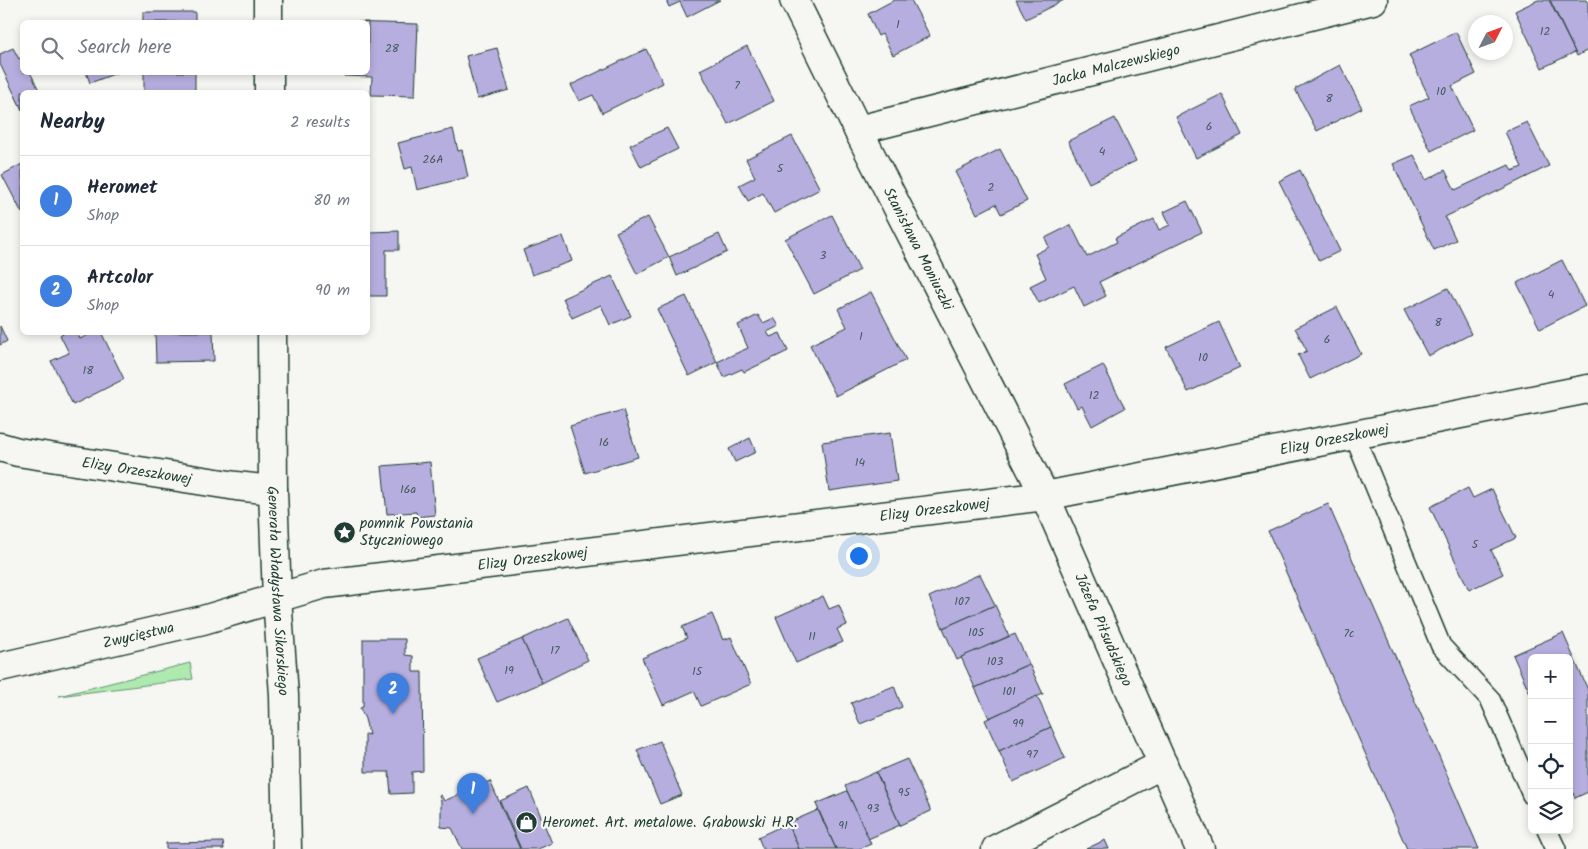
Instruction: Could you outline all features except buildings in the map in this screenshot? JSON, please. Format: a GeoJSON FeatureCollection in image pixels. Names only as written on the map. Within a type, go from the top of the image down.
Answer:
{"type":"FeatureCollection","features":[{"type":"Feature","properties":{"kind":"street"},"geometry":{"type":"LineString","coordinates":[[268,0],[268,20]]}},
{"type":"Feature","properties":{"kind":"street","name":"Stanisława Moniuszki"},"geometry":{"type":"LineString","coordinates":[[794,0],[858,130],[1045,496]]}},
{"type":"Feature","properties":{"kind":"street","name":"Jacka Malczewskiego"},"geometry":{"type":"LineString","coordinates":[[858,130],[1373,0]]}},
{"type":"Feature","properties":{"kind":"street"},"geometry":{"type":"LineString","coordinates":[[269,75],[269,90]]}},
{"type":"Feature","properties":{"kind":"street","name":"Generała Władysława Sikorskiego"},"geometry":{"type":"LineString","coordinates":[[272,335],[273,490],[277,598],[284,695],[287,849]]}},
{"type":"Feature","properties":{"kind":"street","name":"Elizy Orzeszkowej"},"geometry":{"type":"LineString","coordinates":[[277,598],[324,584],[1045,496],[1588,389]]}},
{"type":"Feature","properties":{"kind":"street","name":"Elizy Orzeszkowej"},"geometry":{"type":"LineString","coordinates":[[0,447],[46,457],[273,490]]}},
{"type":"Feature","properties":{"kind":"street","name":"Józefa Piłsudskiego"},"geometry":{"type":"LineString","coordinates":[[1045,496],[1200,849]]}},
{"type":"Feature","properties":{"kind":"street","name":"Zwycięstwa"},"geometry":{"type":"LineString","coordinates":[[0,667],[203,620],[277,598]]}},
{"type":"Feature","properties":{"kind":"street"},"geometry":{"type":"LineString","coordinates":[[996,849],[1163,764]]}},
{"type":"Feature","properties":{"kind":"lane"},"geometry":{"type":"LineString","coordinates":[[1354,435],[1441,646],[1490,700],[1529,789]]}},
{"type":"Feature","properties":{"kind":"lane"},"geometry":{"type":"LineString","coordinates":[[1549,834],[1556,849]]}},
{"type":"Feature","properties":{"kind":"green space"},"geometry":{"type":"Polygon","coordinates":[[[190,663],[193,679],[59,696],[190,663]]]}},
{"type":"Feature","properties":{"kind":"place","name":"pomnik Powstania Styczniowego"},"geometry":{"type":"Point","coordinates":[344,532]}},
{"type":"Feature","properties":{"kind":"place","name":"Artcolor"},"geometry":{"type":"Point","coordinates":[393,714]}},
{"type":"Feature","properties":{"kind":"place","name":"Heromet"},"geometry":{"type":"Point","coordinates":[473,814]}},
{"type":"Feature","properties":{"kind":"place","name":"Heromet. Art. metalowe. Grabowski H.R."},"geometry":{"type":"Point","coordinates":[526,822]}}]}
